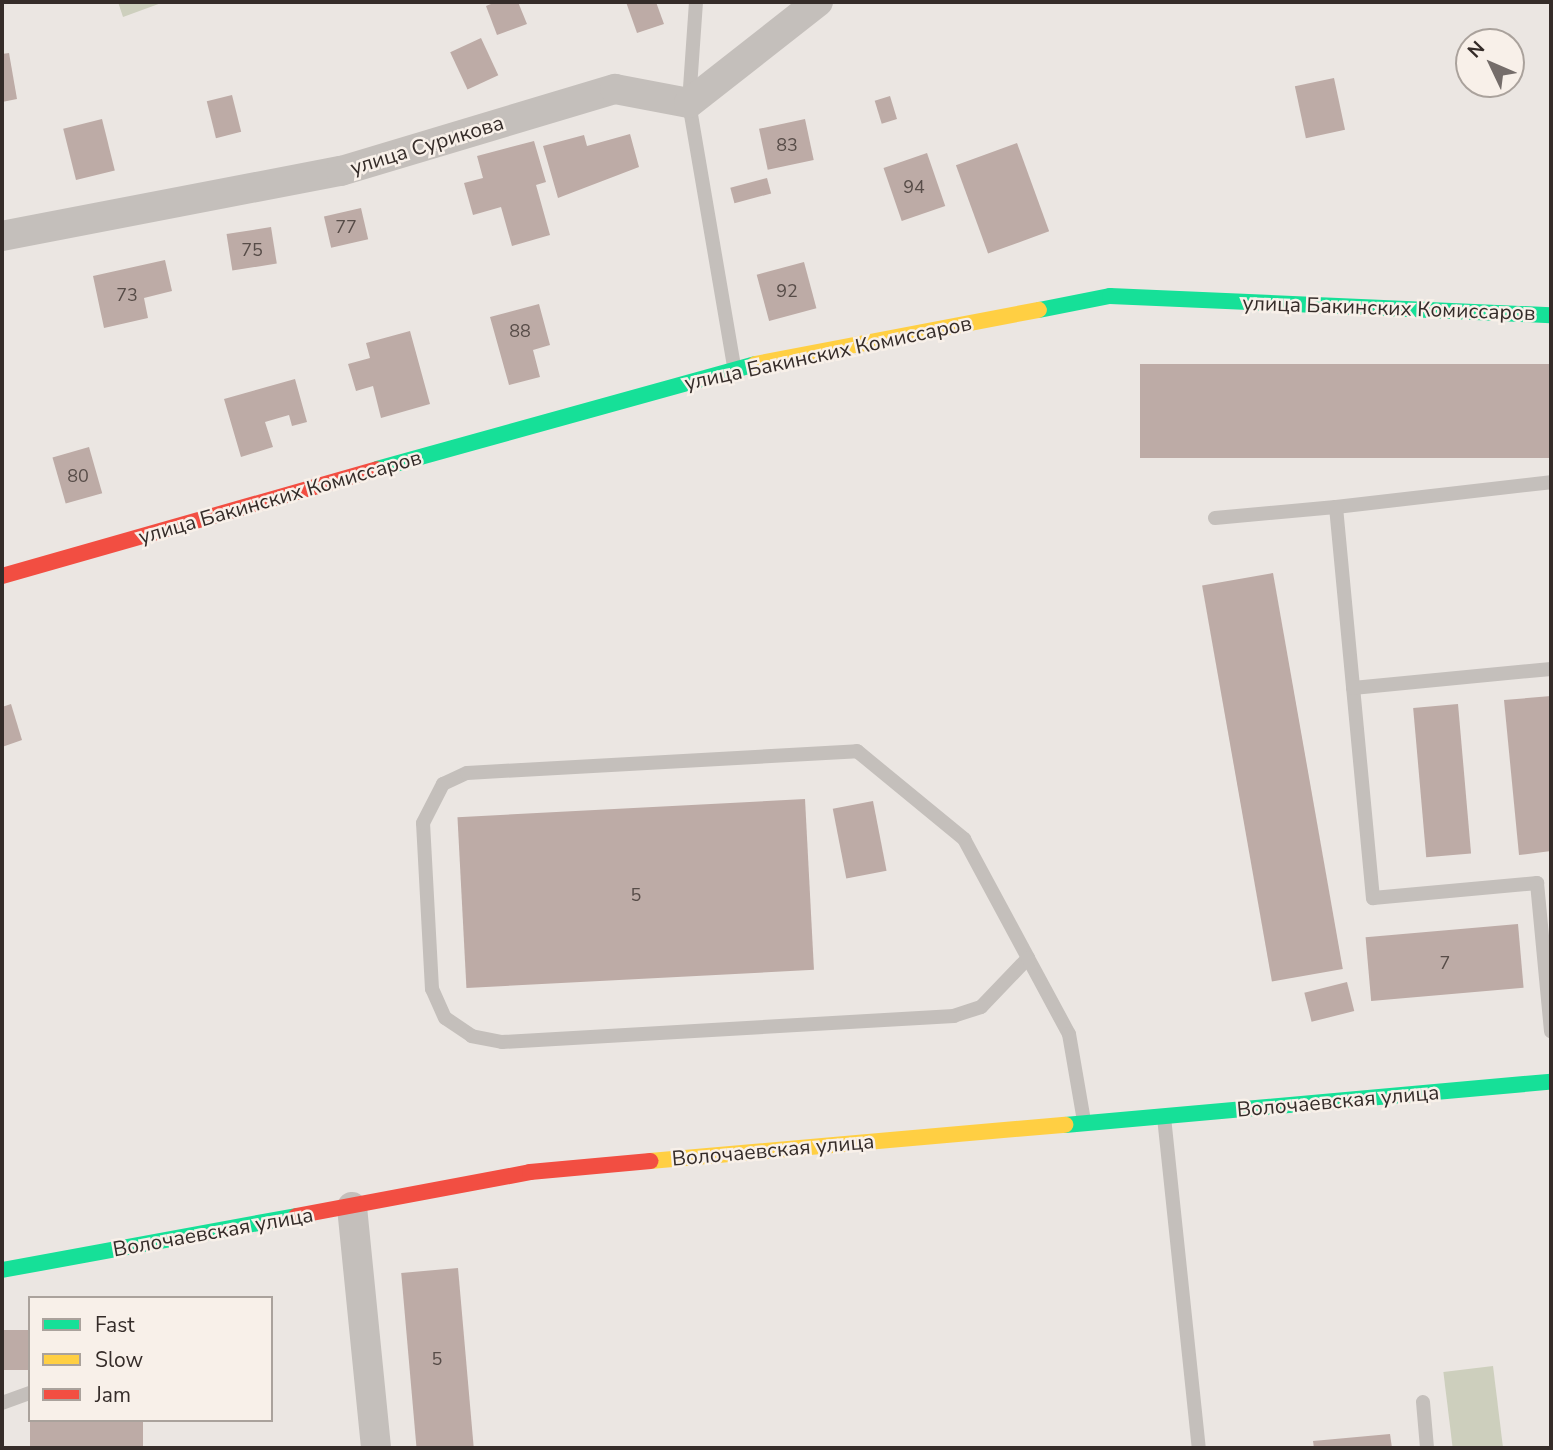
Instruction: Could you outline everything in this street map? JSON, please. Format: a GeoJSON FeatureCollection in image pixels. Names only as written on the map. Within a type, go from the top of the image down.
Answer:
{"type":"FeatureCollection","features":[{"type":"Feature","properties":{"kind":"street"},"geometry":{"type":"LineString","coordinates":[[689,103],[818,2]]}},
{"type":"Feature","properties":{"kind":"street","name":"улица Сурикова"},"geometry":{"type":"LineString","coordinates":[[2,236],[341,171],[615,89],[689,103]]}},
{"type":"Feature","properties":{"kind":"street","name":"улица Бакинских Комиссаров"},"geometry":{"type":"LineString","coordinates":[[2,576],[734,368],[1110,296],[1551,315]]}},
{"type":"Feature","properties":{"kind":"street","name":"Волочаевская улица"},"geometry":{"type":"LineString","coordinates":[[2,1270],[530,1172],[1551,1082]]}},
{"type":"Feature","properties":{"kind":"street"},"geometry":{"type":"LineString","coordinates":[[352,1207],[376,1448]]}},
{"type":"Feature","properties":{"kind":"lane"},"geometry":{"type":"LineString","coordinates":[[696,2],[689,103],[734,368]]}},
{"type":"Feature","properties":{"kind":"lane"},"geometry":{"type":"LineString","coordinates":[[1215,518],[1336,507],[1551,481]]}},
{"type":"Feature","properties":{"kind":"lane"},"geometry":{"type":"LineString","coordinates":[[1336,507],[1373,898],[1544,882],[1551,1031]]}},
{"type":"Feature","properties":{"kind":"lane"},"geometry":{"type":"LineString","coordinates":[[1353,688],[1551,669]]}},
{"type":"Feature","properties":{"kind":"lane"},"geometry":{"type":"LineString","coordinates":[[1028,958],[981,1007],[954,1016],[502,1042],[472,1037],[445,1018],[432,989],[423,823],[443,784],[467,773],[857,751],[964,839],[1069,1034],[1084,1123]]}},
{"type":"Feature","properties":{"kind":"lane"},"geometry":{"type":"LineString","coordinates":[[1164,1116],[1199,1448]]}},
{"type":"Feature","properties":{"kind":"lane"},"geometry":{"type":"LineString","coordinates":[[2,1403],[28,1394]]}},
{"type":"Feature","properties":{"kind":"lane"},"geometry":{"type":"LineString","coordinates":[[1423,1402],[1427,1448]]}},
{"type":"Feature","properties":{"kind":"green space"},"geometry":{"type":"Polygon","coordinates":[[[118,2],[164,2],[123,17],[118,2]]]}},
{"type":"Feature","properties":{"kind":"green space"},"geometry":{"type":"Polygon","coordinates":[[[1493,1366],[1503,1448],[1453,1448],[1443,1372],[1493,1366]]]}},
{"type":"Feature","properties":{"kind":"building"},"geometry":{"type":"Polygon","coordinates":[[[496,2],[518,2],[527,24],[497,35],[486,6],[496,2]]]}},
{"type":"Feature","properties":{"kind":"building"},"geometry":{"type":"Polygon","coordinates":[[[626,2],[656,2],[664,24],[637,33],[626,2]]]}},
{"type":"Feature","properties":{"kind":"building"},"geometry":{"type":"Polygon","coordinates":[[[481,38],[498,75],[468,90],[450,52],[481,38]]]}},
{"type":"Feature","properties":{"kind":"building"},"geometry":{"type":"Polygon","coordinates":[[[9,53],[17,99],[2,102],[2,54],[9,53]]]}},
{"type":"Feature","properties":{"kind":"building"},"geometry":{"type":"Polygon","coordinates":[[[1334,78],[1345,130],[1306,138],[1295,86],[1334,78]]]}},
{"type":"Feature","properties":{"kind":"building"},"geometry":{"type":"Polygon","coordinates":[[[232,95],[241,132],[216,138],[207,101],[232,95]]]}},
{"type":"Feature","properties":{"kind":"building"},"geometry":{"type":"Polygon","coordinates":[[[890,96],[897,119],[882,124],[875,101],[890,96]]]}},
{"type":"Feature","properties":{"kind":"building"},"geometry":{"type":"Polygon","coordinates":[[[102,119],[115,170],[76,180],[63,129],[102,119]]]}},
{"type":"Feature","properties":{"kind":"building"},"geometry":{"type":"Polygon","coordinates":[[[805,119],[814,160],[768,170],[759,129],[805,119]]]}},
{"type":"Feature","properties":{"kind":"building"},"geometry":{"type":"Polygon","coordinates":[[[630,134],[639,167],[558,198],[543,146],[584,135],[587,146],[630,134]]]}},
{"type":"Feature","properties":{"kind":"building"},"geometry":{"type":"Polygon","coordinates":[[[534,141],[546,182],[536,185],[550,235],[512,246],[501,207],[473,215],[464,183],[483,178],[477,156],[534,141]]]}},
{"type":"Feature","properties":{"kind":"building"},"geometry":{"type":"Polygon","coordinates":[[[1017,143],[1049,231],[988,254],[956,165],[1017,143]]]}},
{"type":"Feature","properties":{"kind":"building"},"geometry":{"type":"Polygon","coordinates":[[[927,153],[945,206],[902,221],[884,168],[927,153]]]}},
{"type":"Feature","properties":{"kind":"building"},"geometry":{"type":"Polygon","coordinates":[[[767,178],[771,193],[734,203],[730,188],[767,178]]]}},
{"type":"Feature","properties":{"kind":"building"},"geometry":{"type":"Polygon","coordinates":[[[361,208],[368,239],[331,248],[324,217],[361,208]]]}},
{"type":"Feature","properties":{"kind":"building"},"geometry":{"type":"Polygon","coordinates":[[[271,227],[277,264],[232,271],[227,234],[271,227]]]}},
{"type":"Feature","properties":{"kind":"building"},"geometry":{"type":"Polygon","coordinates":[[[165,260],[172,291],[144,298],[148,318],[104,328],[93,276],[165,260]]]}},
{"type":"Feature","properties":{"kind":"building"},"geometry":{"type":"Polygon","coordinates":[[[804,262],[816,308],[769,321],[757,275],[804,262]]]}},
{"type":"Feature","properties":{"kind":"building"},"geometry":{"type":"Polygon","coordinates":[[[539,304],[550,345],[533,350],[540,377],[509,385],[490,317],[539,304]]]}},
{"type":"Feature","properties":{"kind":"building"},"geometry":{"type":"Polygon","coordinates":[[[410,331],[430,404],[381,418],[373,386],[356,391],[348,364],[370,358],[366,343],[410,331]]]}},
{"type":"Feature","properties":{"kind":"building"},"geometry":{"type":"Polygon","coordinates":[[[1140,364],[1551,364],[1551,458],[1140,458],[1140,364]]]}},
{"type":"Feature","properties":{"kind":"building"},"geometry":{"type":"Polygon","coordinates":[[[295,379],[307,422],[292,426],[289,415],[265,422],[273,447],[241,457],[224,399],[295,379]]]}},
{"type":"Feature","properties":{"kind":"building"},"geometry":{"type":"Polygon","coordinates":[[[89,447],[102,493],[66,504],[52,457],[89,447]]]}},
{"type":"Feature","properties":{"kind":"building"},"geometry":{"type":"Polygon","coordinates":[[[1273,573],[1343,969],[1272,981],[1202,586],[1273,573]]]}},
{"type":"Feature","properties":{"kind":"building"},"geometry":{"type":"Polygon","coordinates":[[[1551,696],[1551,851],[1519,855],[1504,700],[1551,696]]]}},
{"type":"Feature","properties":{"kind":"building"},"geometry":{"type":"Polygon","coordinates":[[[11,704],[22,740],[2,747],[2,707],[11,704]]]}},
{"type":"Feature","properties":{"kind":"building"},"geometry":{"type":"Polygon","coordinates":[[[1458,704],[1471,853],[1426,857],[1413,708],[1458,704]]]}},
{"type":"Feature","properties":{"kind":"building"},"geometry":{"type":"Polygon","coordinates":[[[805,799],[814,970],[466,988],[457,817],[805,799]]]}},
{"type":"Feature","properties":{"kind":"building"},"geometry":{"type":"Polygon","coordinates":[[[873,801],[887,871],[846,879],[833,809],[873,801]]]}},
{"type":"Feature","properties":{"kind":"building"},"geometry":{"type":"Polygon","coordinates":[[[1518,924],[1524,988],[1371,1001],[1366,937],[1518,924]]]}},
{"type":"Feature","properties":{"kind":"building"},"geometry":{"type":"Polygon","coordinates":[[[1347,982],[1354,1011],[1312,1022],[1304,993],[1347,982]]]}},
{"type":"Feature","properties":{"kind":"building"},"geometry":{"type":"Polygon","coordinates":[[[458,1268],[474,1446],[417,1448],[401,1273],[458,1268]]]}},
{"type":"Feature","properties":{"kind":"building"},"geometry":{"type":"Polygon","coordinates":[[[2,1330],[28,1330],[28,1370],[2,1370],[2,1330]]]}},
{"type":"Feature","properties":{"kind":"building"},"geometry":{"type":"Polygon","coordinates":[[[30,1422],[143,1422],[143,1448],[30,1448],[30,1422]]]}},
{"type":"Feature","properties":{"kind":"building"},"geometry":{"type":"Polygon","coordinates":[[[1390,1434],[1392,1448],[1314,1448],[1313,1441],[1390,1434]]]}},
{"type":"Feature","properties":{"kind":"traffic: fast"},"geometry":{"type":"LineString","coordinates":[[1039,310],[1110,296],[1551,315]]}},
{"type":"Feature","properties":{"kind":"traffic: fast"},"geometry":{"type":"LineString","coordinates":[[377,469],[755,364]]}},
{"type":"Feature","properties":{"kind":"traffic: fast"},"geometry":{"type":"LineString","coordinates":[[1065,1125],[1551,1082]]}},
{"type":"Feature","properties":{"kind":"traffic: fast"},"geometry":{"type":"LineString","coordinates":[[2,1270],[296,1216]]}},
{"type":"Feature","properties":{"kind":"traffic: slow"},"geometry":{"type":"LineString","coordinates":[[755,364],[1039,310]]}},
{"type":"Feature","properties":{"kind":"traffic: slow"},"geometry":{"type":"LineString","coordinates":[[650,1161],[1065,1125]]}},
{"type":"Feature","properties":{"kind":"traffic: jam"},"geometry":{"type":"LineString","coordinates":[[2,576],[377,469]]}},
{"type":"Feature","properties":{"kind":"traffic: jam"},"geometry":{"type":"LineString","coordinates":[[296,1216],[530,1172],[650,1161]]}}]}
